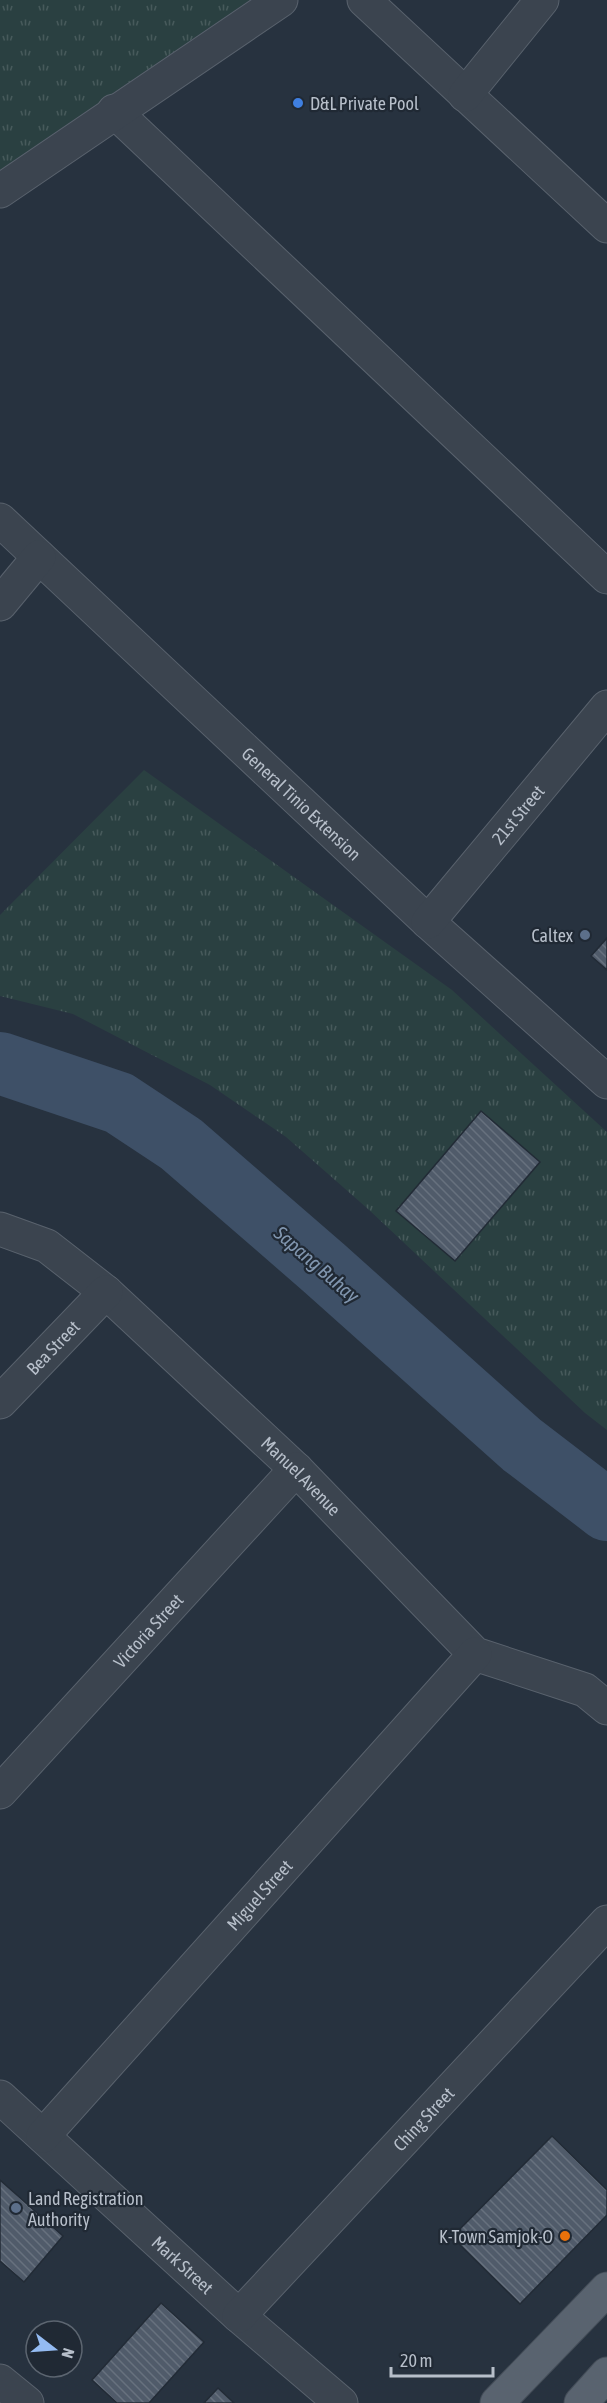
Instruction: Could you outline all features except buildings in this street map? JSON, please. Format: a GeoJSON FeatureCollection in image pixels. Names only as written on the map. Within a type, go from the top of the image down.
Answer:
{"type":"FeatureCollection","features":[{"type":"Feature","properties":{"kind":"main road"},"geometry":{"type":"LineString","coordinates":[[497,2403],[607,2289]]}},
{"type":"Feature","properties":{"kind":"main road"},"geometry":{"type":"LineString","coordinates":[[580,2403],[607,2374]]}},
{"type":"Feature","properties":{"kind":"street"},"geometry":{"type":"LineString","coordinates":[[0,191],[114,111],[281,0]]}},
{"type":"Feature","properties":{"kind":"street"},"geometry":{"type":"LineString","coordinates":[[364,0],[607,226]]}},
{"type":"Feature","properties":{"kind":"street"},"geometry":{"type":"LineString","coordinates":[[465,95],[543,0]]}},
{"type":"Feature","properties":{"kind":"street"},"geometry":{"type":"LineString","coordinates":[[114,111],[607,577]]}},
{"type":"Feature","properties":{"kind":"street","name":"General Tinio Extension"},"geometry":{"type":"LineString","coordinates":[[0,520],[428,922],[607,1082]]}},
{"type":"Feature","properties":{"kind":"street"},"geometry":{"type":"LineString","coordinates":[[0,604],[39,557]]}},
{"type":"Feature","properties":{"kind":"street","name":"21st Street"},"geometry":{"type":"LineString","coordinates":[[428,922],[607,707]]}},
{"type":"Feature","properties":{"kind":"street","name":"Manuel Avenue"},"geometry":{"type":"LineString","coordinates":[[0,1229],[47,1246],[106,1292],[296,1469],[475,1654],[585,1690],[607,1708]]}},
{"type":"Feature","properties":{"kind":"street","name":"Bea Street"},"geometry":{"type":"LineString","coordinates":[[0,1402],[106,1292]]}},
{"type":"Feature","properties":{"kind":"street","name":"Victoria Street"},"geometry":{"type":"LineString","coordinates":[[0,1792],[296,1469]]}},
{"type":"Feature","properties":{"kind":"street","name":"Miguel Street"},"geometry":{"type":"LineString","coordinates":[[43,2136],[475,1654]]}},
{"type":"Feature","properties":{"kind":"street","name":"Ching Street"},"geometry":{"type":"LineString","coordinates":[[238,2316],[607,1922]]}},
{"type":"Feature","properties":{"kind":"street","name":"Mark Street"},"geometry":{"type":"LineString","coordinates":[[0,2097],[238,2316],[341,2403]]}},
{"type":"Feature","properties":{"kind":"green space"},"geometry":{"type":"Polygon","coordinates":[[[0,0],[250,0],[0,170],[0,0]]]}},
{"type":"Feature","properties":{"kind":"green space"},"geometry":{"type":"Polygon","coordinates":[[[144,770],[452,990],[607,1132],[607,1430],[585,1413],[368,1209],[286,1137],[210,1085],[73,1014],[0,996],[0,915],[144,770]]]}},
{"type":"Feature","properties":{"kind":"waterway","name":"Sapang Buhay"},"geometry":{"type":"LineString","coordinates":[[0,1063],[119,1103],[181,1144],[522,1445],[607,1510]]}},
{"type":"Feature","properties":{"kind":"place","name":"D&L Private Pool"},"geometry":{"type":"Point","coordinates":[298,103]}},
{"type":"Feature","properties":{"kind":"place","name":"Caltex"},"geometry":{"type":"Point","coordinates":[585,935]}},
{"type":"Feature","properties":{"kind":"place","name":"Land Registration Authority"},"geometry":{"type":"Point","coordinates":[16,2208]}},
{"type":"Feature","properties":{"kind":"place","name":"K-Town Samjok-O"},"geometry":{"type":"Point","coordinates":[565,2236]}}]}
